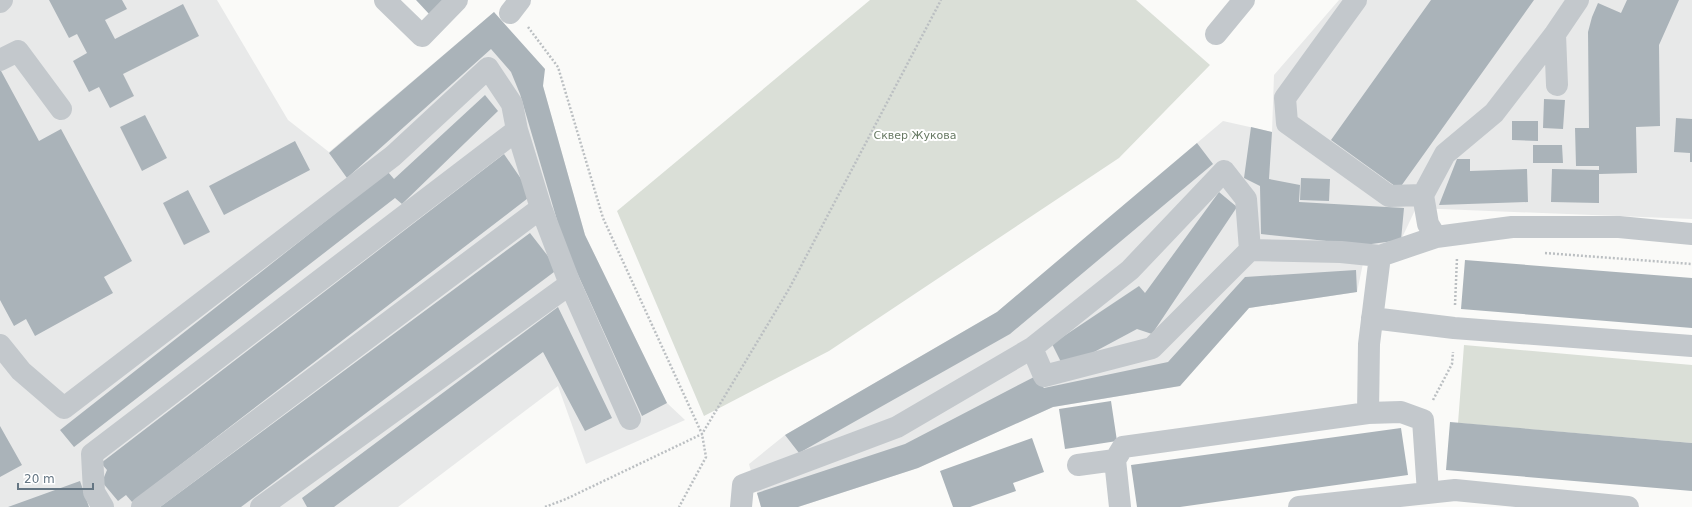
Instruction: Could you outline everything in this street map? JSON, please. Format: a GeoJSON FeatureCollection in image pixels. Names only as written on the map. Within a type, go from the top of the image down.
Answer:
{"type":"FeatureCollection","features":[{"type":"Feature","properties":{"kind":"street"},"geometry":{"type":"LineString","coordinates":[[385,0],[422,36],[457,0]]}},
{"type":"Feature","properties":{"kind":"street"},"geometry":{"type":"LineString","coordinates":[[1216,34],[1244,0]]}},
{"type":"Feature","properties":{"kind":"street"},"geometry":{"type":"LineString","coordinates":[[1356,0],[1285,98],[1287,123],[1389,196],[1423,195]]}},
{"type":"Feature","properties":{"kind":"street"},"geometry":{"type":"LineString","coordinates":[[1436,237],[1428,224],[1423,195],[1446,154],[1494,113],[1555,34],[1578,0]]}},
{"type":"Feature","properties":{"kind":"street"},"geometry":{"type":"LineString","coordinates":[[1555,34],[1557,85]]}},
{"type":"Feature","properties":{"kind":"street"},"geometry":{"type":"LineString","coordinates":[[0,60],[18,52],[61,109]]}},
{"type":"Feature","properties":{"kind":"street"},"geometry":{"type":"LineString","coordinates":[[0,345],[21,371],[64,408],[393,156],[488,68],[512,104],[516,130],[541,208],[570,284],[630,419]]}},
{"type":"Feature","properties":{"kind":"street"},"geometry":{"type":"LineString","coordinates":[[103,507],[94,492],[92,454],[516,130]]}},
{"type":"Feature","properties":{"kind":"street"},"geometry":{"type":"LineString","coordinates":[[741,507],[743,485],[897,427],[1032,348],[1130,270],[1224,171],[1246,199],[1250,250]]}},
{"type":"Feature","properties":{"kind":"street"},"geometry":{"type":"LineString","coordinates":[[142,507],[541,208]]}},
{"type":"Feature","properties":{"kind":"street"},"geometry":{"type":"LineString","coordinates":[[1032,348],[1044,376],[1152,348],[1250,250],[1341,252],[1380,256],[1436,237],[1512,227],[1619,227],[1692,234]]}},
{"type":"Feature","properties":{"kind":"street"},"geometry":{"type":"LineString","coordinates":[[1368,413],[1369,344],[1380,256]]}},
{"type":"Feature","properties":{"kind":"street"},"geometry":{"type":"LineString","coordinates":[[261,507],[570,284]]}},
{"type":"Feature","properties":{"kind":"street"},"geometry":{"type":"LineString","coordinates":[[1372,318],[1454,328],[1692,346]]}},
{"type":"Feature","properties":{"kind":"street"},"geometry":{"type":"LineString","coordinates":[[1120,507],[1115,460],[1123,447],[1368,413],[1401,412],[1423,420],[1428,493]]}},
{"type":"Feature","properties":{"kind":"street"},"geometry":{"type":"LineString","coordinates":[[1078,465],[1115,460]]}},
{"type":"Feature","properties":{"kind":"street"},"geometry":{"type":"LineString","coordinates":[[1299,507],[1380,502],[1428,493],[1455,490],[1628,507]]}},
{"type":"Feature","properties":{"kind":"path"},"geometry":{"type":"LineString","coordinates":[[545,507],[566,499],[702,434],[789,289],[941,0]]}},
{"type":"Feature","properties":{"kind":"path"},"geometry":{"type":"LineString","coordinates":[[519,12],[558,67],[603,218],[702,434],[706,457],[679,507]]}},
{"type":"Feature","properties":{"kind":"path"},"geometry":{"type":"LineString","coordinates":[[1544,253],[1692,264]]}},
{"type":"Feature","properties":{"kind":"path"},"geometry":{"type":"LineString","coordinates":[[1423,420],[1452,364],[1457,254]]}},
{"type":"Feature","properties":{"kind":"shaded area"},"geometry":{"type":"Polygon","coordinates":[[[0,0],[217,0],[288,120],[329,152],[494,12],[543,86],[585,235],[667,403],[685,420],[586,464],[558,386],[398,507],[0,507],[0,0]]]}},
{"type":"Feature","properties":{"kind":"shaded area"},"geometry":{"type":"Polygon","coordinates":[[[1339,0],[1692,0],[1692,219],[1416,208],[1401,240],[1366,249],[1357,292],[1249,308],[1180,386],[1053,407],[918,468],[798,507],[761,507],[749,464],[785,435],[997,312],[1223,121],[1272,132],[1274,75],[1339,0]]]}},
{"type":"Feature","properties":{"kind":"green space","name":"Сквер Жукова"},"geometry":{"type":"Polygon","coordinates":[[[870,0],[1136,0],[1210,65],[1119,158],[829,351],[704,416],[617,211],[870,0]]]}},
{"type":"Feature","properties":{"kind":"green space"},"geometry":{"type":"Polygon","coordinates":[[[1464,345],[1692,365],[1692,443],[1458,423],[1464,345]]]}},
{"type":"Feature","properties":{"kind":"building"},"geometry":{"type":"Polygon","coordinates":[[[49,0],[122,0],[127,9],[105,20],[115,39],[183,4],[199,36],[123,74],[134,96],[110,108],[99,87],[89,92],[73,61],[87,53],[77,34],[69,38],[49,0]]]}},
{"type":"Feature","properties":{"kind":"building"},"geometry":{"type":"Polygon","coordinates":[[[416,0],[445,0],[430,15],[416,0]]]}},
{"type":"Feature","properties":{"kind":"building"},"geometry":{"type":"Polygon","coordinates":[[[1431,0],[1534,0],[1399,189],[1331,140],[1431,0]]]}},
{"type":"Feature","properties":{"kind":"building"},"geometry":{"type":"Polygon","coordinates":[[[1627,0],[1679,0],[1659,45],[1660,126],[1636,127],[1637,173],[1599,174],[1599,203],[1551,202],[1552,169],[1599,170],[1599,166],[1576,166],[1575,128],[1589,128],[1588,32],[1598,3],[1621,13],[1627,0]]]}},
{"type":"Feature","properties":{"kind":"building"},"geometry":{"type":"Polygon","coordinates":[[[494,12],[545,69],[543,86],[585,235],[667,403],[642,416],[564,244],[520,94],[511,72],[491,49],[347,178],[329,153],[494,12]]]}},
{"type":"Feature","properties":{"kind":"building"},"geometry":{"type":"Polygon","coordinates":[[[0,69],[39,141],[61,129],[132,261],[104,277],[113,293],[35,336],[26,319],[14,326],[0,300],[0,69]]]}},
{"type":"Feature","properties":{"kind":"building"},"geometry":{"type":"Polygon","coordinates":[[[485,95],[498,111],[402,204],[395,198],[74,447],[60,430],[388,172],[394,179],[485,95]]]}},
{"type":"Feature","properties":{"kind":"building"},"geometry":{"type":"Polygon","coordinates":[[[1544,99],[1565,100],[1563,129],[1543,128],[1544,99]]]}},
{"type":"Feature","properties":{"kind":"building"},"geometry":{"type":"Polygon","coordinates":[[[145,115],[167,158],[142,171],[120,127],[145,115]]]}},
{"type":"Feature","properties":{"kind":"building"},"geometry":{"type":"Polygon","coordinates":[[[1676,118],[1692,119],[1692,162],[1690,162],[1690,153],[1674,152],[1676,118]]]}},
{"type":"Feature","properties":{"kind":"building"},"geometry":{"type":"Polygon","coordinates":[[[1512,121],[1538,121],[1538,141],[1512,140],[1512,121]]]}},
{"type":"Feature","properties":{"kind":"building"},"geometry":{"type":"Polygon","coordinates":[[[1251,127],[1272,132],[1269,179],[1300,185],[1299,202],[1404,208],[1401,240],[1364,245],[1261,234],[1260,186],[1244,178],[1251,127]]]}},
{"type":"Feature","properties":{"kind":"building"},"geometry":{"type":"Polygon","coordinates":[[[295,141],[310,170],[224,215],[209,186],[295,141]]]}},
{"type":"Feature","properties":{"kind":"building"},"geometry":{"type":"Polygon","coordinates":[[[1197,143],[1213,164],[1010,334],[799,453],[785,435],[997,312],[1197,143]]]}},
{"type":"Feature","properties":{"kind":"building"},"geometry":{"type":"Polygon","coordinates":[[[1533,145],[1562,145],[1563,163],[1533,163],[1533,145]]]}},
{"type":"Feature","properties":{"kind":"building"},"geometry":{"type":"Polygon","coordinates":[[[504,154],[532,195],[132,502],[126,495],[118,501],[102,482],[107,470],[101,463],[504,154]]]}},
{"type":"Feature","properties":{"kind":"building"},"geometry":{"type":"Polygon","coordinates":[[[1457,159],[1470,159],[1470,171],[1527,169],[1528,202],[1439,205],[1457,159]]]}},
{"type":"Feature","properties":{"kind":"building"},"geometry":{"type":"Polygon","coordinates":[[[1301,178],[1330,179],[1329,201],[1300,200],[1301,178]]]}},
{"type":"Feature","properties":{"kind":"building"},"geometry":{"type":"Polygon","coordinates":[[[188,190],[210,232],[184,245],[163,203],[188,190]]]}},
{"type":"Feature","properties":{"kind":"building"},"geometry":{"type":"Polygon","coordinates":[[[1219,192],[1237,207],[1152,334],[1137,329],[1081,359],[1062,364],[1052,344],[1139,286],[1145,293],[1219,192]]]}},
{"type":"Feature","properties":{"kind":"building"},"geometry":{"type":"Polygon","coordinates":[[[530,233],[558,269],[241,507],[160,507],[530,233]]]}},
{"type":"Feature","properties":{"kind":"building"},"geometry":{"type":"Polygon","coordinates":[[[1465,260],[1692,278],[1692,328],[1461,309],[1465,260]]]}},
{"type":"Feature","properties":{"kind":"building"},"geometry":{"type":"Polygon","coordinates":[[[1356,270],[1357,292],[1249,308],[1180,386],[1053,407],[918,468],[798,507],[761,507],[757,493],[905,444],[1034,377],[1044,388],[1168,362],[1245,277],[1356,270]]]}},
{"type":"Feature","properties":{"kind":"building"},"geometry":{"type":"Polygon","coordinates":[[[558,307],[612,418],[585,431],[543,352],[334,507],[307,507],[302,498],[558,307]]]}},
{"type":"Feature","properties":{"kind":"building"},"geometry":{"type":"Polygon","coordinates":[[[1111,401],[1117,441],[1065,449],[1059,409],[1111,401]]]}},
{"type":"Feature","properties":{"kind":"building"},"geometry":{"type":"Polygon","coordinates":[[[1450,422],[1692,443],[1692,491],[1446,470],[1450,422]]]}},
{"type":"Feature","properties":{"kind":"building"},"geometry":{"type":"Polygon","coordinates":[[[0,426],[22,465],[0,477],[0,426]]]}},
{"type":"Feature","properties":{"kind":"building"},"geometry":{"type":"Polygon","coordinates":[[[1401,428],[1408,475],[1180,507],[1137,507],[1131,465],[1401,428]]]}},
{"type":"Feature","properties":{"kind":"building"},"geometry":{"type":"Polygon","coordinates":[[[1032,438],[1044,472],[1013,483],[1016,491],[970,507],[953,507],[940,471],[1032,438]]]}},
{"type":"Feature","properties":{"kind":"building"},"geometry":{"type":"Polygon","coordinates":[[[80,481],[89,507],[8,507],[80,481]]]}}]}
